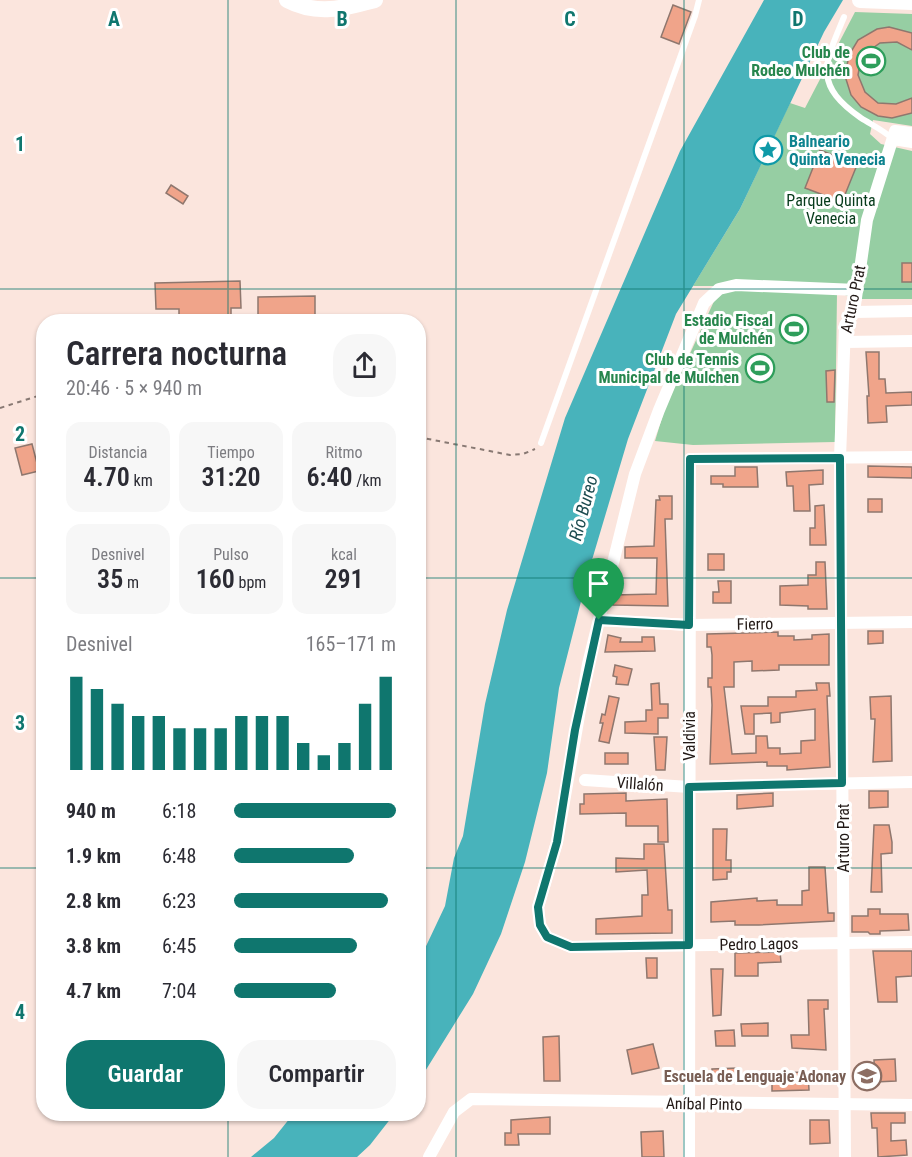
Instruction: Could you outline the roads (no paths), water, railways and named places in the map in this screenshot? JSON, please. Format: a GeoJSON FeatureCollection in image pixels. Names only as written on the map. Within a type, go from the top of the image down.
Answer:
{"type":"FeatureCollection","features":[{"type":"Feature","properties":{"kind":"main road"},"geometry":{"type":"LineString","coordinates":[[287,0],[308,8],[327,10],[375,0]]}},
{"type":"Feature","properties":{"kind":"main road"},"geometry":{"type":"LineString","coordinates":[[860,0],[912,2]]}},
{"type":"Feature","properties":{"kind":"street"},"geometry":{"type":"LineString","coordinates":[[891,134],[912,133]]}},
{"type":"Feature","properties":{"kind":"street"},"geometry":{"type":"LineString","coordinates":[[891,134],[912,142]]}},
{"type":"Feature","properties":{"kind":"street","name":"Arturo Prat"},"geometry":{"type":"LineString","coordinates":[[845,1157],[840,458],[845,342],[846,325],[854,312],[867,220],[891,134]]}},
{"type":"Feature","properties":{"kind":"street"},"geometry":{"type":"LineString","coordinates":[[599,620],[626,503],[642,455],[708,297],[718,289],[736,285],[857,290]]}},
{"type":"Feature","properties":{"kind":"street"},"geometry":{"type":"LineString","coordinates":[[854,312],[912,311]]}},
{"type":"Feature","properties":{"kind":"street"},"geometry":{"type":"LineString","coordinates":[[845,342],[912,341]]}},
{"type":"Feature","properties":{"kind":"street"},"geometry":{"type":"LineString","coordinates":[[840,458],[912,457]]}},
{"type":"Feature","properties":{"kind":"street","name":"Valdivia"},"geometry":{"type":"LineString","coordinates":[[689,1157],[690,459],[840,458]]}},
{"type":"Feature","properties":{"kind":"street","name":"Fierro"},"geometry":{"type":"LineString","coordinates":[[599,620],[689,625],[912,622]]}},
{"type":"Feature","properties":{"kind":"street","name":"Pedro Lagos"},"geometry":{"type":"LineString","coordinates":[[599,620],[577,719],[557,842],[538,913],[540,925],[547,937],[571,947],[912,942]]}},
{"type":"Feature","properties":{"kind":"street","name":"Villalón"},"geometry":{"type":"LineString","coordinates":[[585,780],[689,787],[912,782]]}},
{"type":"Feature","properties":{"kind":"street","name":"Aníbal Pinto"},"geometry":{"type":"LineString","coordinates":[[429,1157],[461,1104],[471,1099],[912,1106]]}},
{"type":"Feature","properties":{"kind":"lane"},"geometry":{"type":"LineString","coordinates":[[542,443],[699,0]]}},
{"type":"Feature","properties":{"kind":"lane"},"geometry":{"type":"LineString","coordinates":[[844,17],[826,62],[826,75],[845,107],[891,134]]}},
{"type":"Feature","properties":{"kind":"water","name":"Río Bureo"},"geometry":{"type":"Polygon","coordinates":[[[764,0],[843,0],[824,32],[740,209],[676,314],[628,439],[589,570],[559,688],[547,773],[525,862],[501,934],[473,994],[426,1070],[426,946],[445,906],[454,858],[463,836],[485,704],[507,610],[565,418],[680,151],[764,0]]]}},
{"type":"Feature","properties":{"kind":"water"},"geometry":{"type":"Polygon","coordinates":[[[288,1121],[389,1121],[370,1145],[357,1157],[251,1157],[274,1138],[288,1121]]]}},
{"type":"Feature","properties":{"kind":"place","name":"Club de Rodeo Mulchén"},"geometry":{"type":"Point","coordinates":[871,61]}},
{"type":"Feature","properties":{"kind":"place","name":"Balneario Quinta Venecia"},"geometry":{"type":"Point","coordinates":[768,150]}},
{"type":"Feature","properties":{"kind":"place","name":"Estadio Fiscal de Mulchén"},"geometry":{"type":"Point","coordinates":[794,329]}},
{"type":"Feature","properties":{"kind":"place","name":"Club de Tennis Municipal de Mulchen"},"geometry":{"type":"Point","coordinates":[760,368]}},
{"type":"Feature","properties":{"kind":"place","name":"Escuela de Lenguaje Adonay"},"geometry":{"type":"Point","coordinates":[867,1076]}},
{"type":"Feature","properties":{"kind":"park label","name":"Parque Quinta Venecia"},"geometry":{"type":"Point","coordinates":[831,209]}}]}
